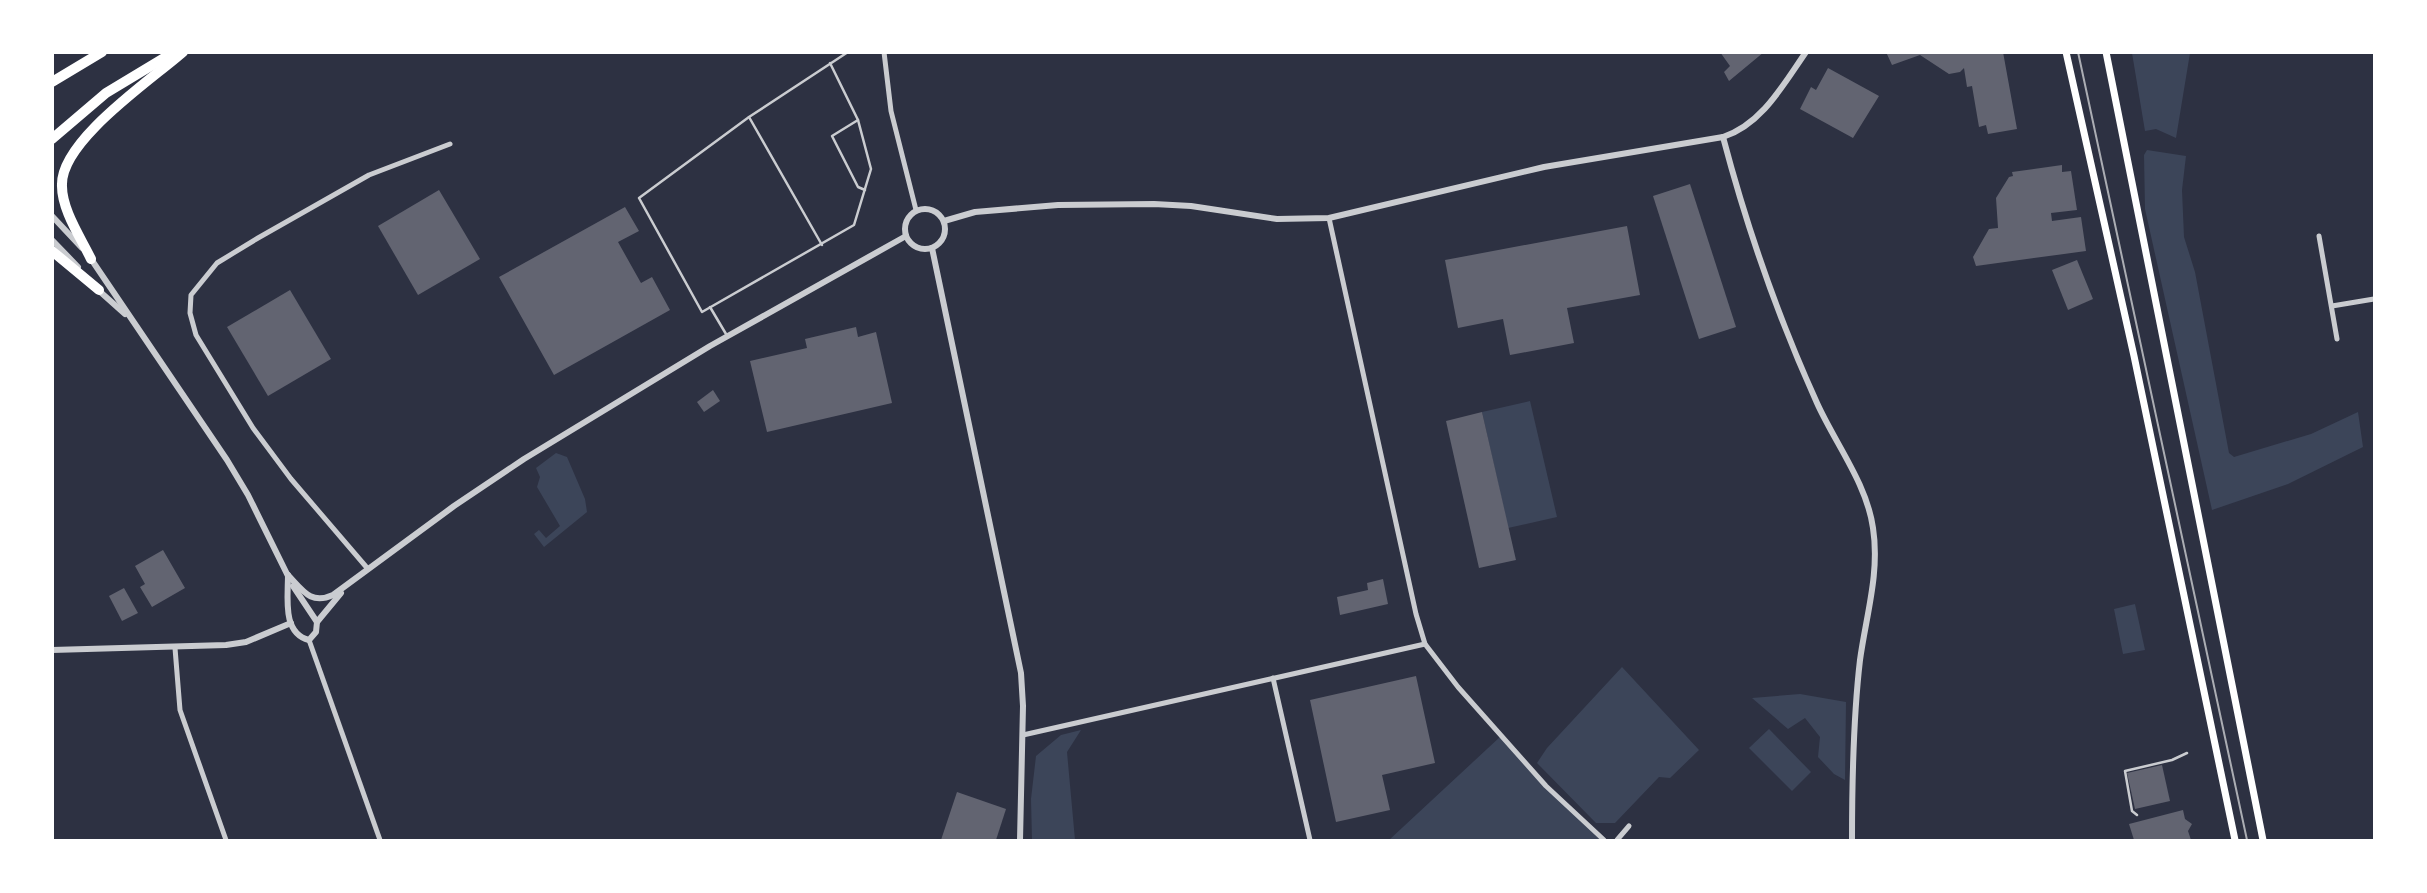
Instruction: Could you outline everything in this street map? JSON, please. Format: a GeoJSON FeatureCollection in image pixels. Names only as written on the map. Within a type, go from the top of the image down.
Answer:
{"type":"FeatureCollection","features":[{"type":"Feature","properties":{"kind":"highway"},"geometry":{"type":"LineString","coordinates":[[52,82],[102,52]]}},
{"type":"Feature","properties":{"kind":"highway"},"geometry":{"type":"LineString","coordinates":[[52,139],[106,93],[174,52]]}},
{"type":"Feature","properties":{"kind":"highway"},"geometry":{"type":"LineString","coordinates":[[91,259],[68,209],[62,185],[72,153],[93,130],[183,52]]}},
{"type":"Feature","properties":{"kind":"highway"},"geometry":{"type":"LineString","coordinates":[[52,251],[99,290]]}},
{"type":"Feature","properties":{"kind":"main road"},"geometry":{"type":"LineString","coordinates":[[2066,52],[2136,365],[2235,841]]}},
{"type":"Feature","properties":{"kind":"main road"},"geometry":{"type":"LineString","coordinates":[[2106,52],[2263,841]]}},
{"type":"Feature","properties":{"kind":"street"},"geometry":{"type":"LineString","coordinates":[[884,52],[891,111],[916,210]]}},
{"type":"Feature","properties":{"kind":"street"},"geometry":{"type":"LineString","coordinates":[[944,221],[987,211],[1058,205],[1154,204],[1277,219],[1329,218],[1544,167],[1723,137],[1741,131],[1758,118],[1806,52]]}},
{"type":"Feature","properties":{"kind":"street"},"geometry":{"type":"LineString","coordinates":[[1723,137],[1741,203],[1778,312],[1818,404],[1866,501],[1873,526],[1874,576],[1854,711],[1852,841]]}},
{"type":"Feature","properties":{"kind":"street"},"geometry":{"type":"LineString","coordinates":[[368,569],[291,480],[253,428],[196,335],[190,313],[191,295],[217,263],[258,238],[369,175],[450,144]]}},
{"type":"Feature","properties":{"kind":"street"},"geometry":{"type":"LineString","coordinates":[[929,209],[944,221],[945,234],[932,248],[915,247],[906,236],[906,221],[916,210],[929,209]]}},
{"type":"Feature","properties":{"kind":"street"},"geometry":{"type":"LineString","coordinates":[[52,216],[91,259],[234,472],[288,575],[317,622]]}},
{"type":"Feature","properties":{"kind":"street"},"geometry":{"type":"LineString","coordinates":[[1329,218],[1416,614],[1425,644],[1495,730],[1546,786],[1604,841]]}},
{"type":"Feature","properties":{"kind":"street"},"geometry":{"type":"LineString","coordinates":[[309,640],[316,632],[317,622],[344,589],[492,479],[728,337],[906,236]]}},
{"type":"Feature","properties":{"kind":"street"},"geometry":{"type":"LineString","coordinates":[[2319,236],[2337,339]]}},
{"type":"Feature","properties":{"kind":"street"},"geometry":{"type":"LineString","coordinates":[[52,240],[99,290],[132,320]]}},
{"type":"Feature","properties":{"kind":"street"},"geometry":{"type":"LineString","coordinates":[[932,248],[1021,673],[1023,735],[1020,841]]}},
{"type":"Feature","properties":{"kind":"street"},"geometry":{"type":"LineString","coordinates":[[2332,306],[2375,299]]}},
{"type":"Feature","properties":{"kind":"street"},"geometry":{"type":"LineString","coordinates":[[288,575],[317,601],[344,589]]}},
{"type":"Feature","properties":{"kind":"street"},"geometry":{"type":"LineString","coordinates":[[288,575],[291,623],[297,636],[309,640]]}},
{"type":"Feature","properties":{"kind":"street"},"geometry":{"type":"LineString","coordinates":[[52,650],[175,648],[246,642],[291,623]]}},
{"type":"Feature","properties":{"kind":"street"},"geometry":{"type":"LineString","coordinates":[[309,640],[380,841]]}},
{"type":"Feature","properties":{"kind":"street"},"geometry":{"type":"LineString","coordinates":[[1023,735],[1425,644]]}},
{"type":"Feature","properties":{"kind":"street"},"geometry":{"type":"LineString","coordinates":[[175,648],[180,710],[226,841]]}},
{"type":"Feature","properties":{"kind":"street"},"geometry":{"type":"LineString","coordinates":[[1273,678],[1310,841]]}},
{"type":"Feature","properties":{"kind":"street"},"geometry":{"type":"LineString","coordinates":[[1617,841],[1629,826]]}},
{"type":"Feature","properties":{"kind":"lane"},"geometry":{"type":"LineString","coordinates":[[830,64],[858,120],[871,169],[851,228],[702,312],[639,198],[748,117],[848,52]]}},
{"type":"Feature","properties":{"kind":"lane"},"geometry":{"type":"LineString","coordinates":[[748,117],[822,245]]}},
{"type":"Feature","properties":{"kind":"lane"},"geometry":{"type":"LineString","coordinates":[[858,120],[832,136],[858,187],[866,190]]}},
{"type":"Feature","properties":{"kind":"lane"},"geometry":{"type":"LineString","coordinates":[[710,307],[728,337]]}},
{"type":"Feature","properties":{"kind":"lane"},"geometry":{"type":"LineString","coordinates":[[2137,815],[2132,811],[2125,771],[2172,760],[2187,753]]}},
{"type":"Feature","properties":{"kind":"shaded area"},"geometry":{"type":"Polygon","coordinates":[[[2132,53],[2190,53],[2176,138],[2156,129],[2145,131],[2132,53]]]}},
{"type":"Feature","properties":{"kind":"shaded area"},"geometry":{"type":"Polygon","coordinates":[[[2147,150],[2186,156],[2182,190],[2184,237],[2195,272],[2229,453],[2234,457],[2311,434],[2358,412],[2363,447],[2288,484],[2212,510],[2145,209],[2144,155],[2147,150]]]}},
{"type":"Feature","properties":{"kind":"shaded area"},"geometry":{"type":"Polygon","coordinates":[[[1530,401],[1557,517],[1508,528],[1482,412],[1530,401]]]}},
{"type":"Feature","properties":{"kind":"shaded area"},"geometry":{"type":"Polygon","coordinates":[[[556,453],[567,457],[585,499],[587,512],[544,547],[534,534],[539,530],[546,538],[560,526],[537,487],[540,477],[536,468],[556,453]]]}},
{"type":"Feature","properties":{"kind":"shaded area"},"geometry":{"type":"Polygon","coordinates":[[[2135,604],[2145,650],[2123,654],[2114,609],[2135,604]]]}},
{"type":"Feature","properties":{"kind":"shaded area"},"geometry":{"type":"Polygon","coordinates":[[[1622,667],[1699,750],[1670,778],[1659,777],[1615,823],[1596,823],[1537,763],[1547,748],[1622,667]]]}},
{"type":"Feature","properties":{"kind":"shaded area"},"geometry":{"type":"Polygon","coordinates":[[[1800,694],[1846,702],[1845,780],[1834,774],[1818,757],[1820,737],[1805,718],[1788,729],[1752,698],[1800,694]]]}},
{"type":"Feature","properties":{"kind":"shaded area"},"geometry":{"type":"Polygon","coordinates":[[[1769,729],[1811,772],[1792,791],[1749,748],[1769,729]]]}},
{"type":"Feature","properties":{"kind":"shaded area"},"geometry":{"type":"Polygon","coordinates":[[[1081,730],[1067,752],[1075,840],[1032,840],[1031,799],[1036,756],[1061,735],[1081,730]]]}},
{"type":"Feature","properties":{"kind":"shaded area"},"geometry":{"type":"Polygon","coordinates":[[[1501,736],[1546,786],[1604,840],[1389,840],[1501,736]]]}},
{"type":"Feature","properties":{"kind":"building"},"geometry":{"type":"Polygon","coordinates":[[[1720,52],[1764,52],[1729,81],[1724,72],[1730,66],[1720,52]]]}},
{"type":"Feature","properties":{"kind":"building"},"geometry":{"type":"Polygon","coordinates":[[[1886,52],[2003,52],[2017,129],[1988,134],[1986,125],[1979,127],[1972,86],[1967,87],[1964,68],[1960,72],[1949,74],[1920,55],[1892,65],[1886,52]]]}},
{"type":"Feature","properties":{"kind":"building"},"geometry":{"type":"Polygon","coordinates":[[[1828,68],[1879,96],[1853,138],[1800,109],[1811,87],[1816,90],[1828,68]]]}},
{"type":"Feature","properties":{"kind":"building"},"geometry":{"type":"Polygon","coordinates":[[[2062,165],[2062,172],[2071,171],[2077,210],[2051,213],[2052,221],[2081,217],[2086,251],[1976,266],[1973,257],[1989,229],[1998,228],[1996,198],[2009,177],[2013,176],[2012,172],[2062,165]]]}},
{"type":"Feature","properties":{"kind":"building"},"geometry":{"type":"Polygon","coordinates":[[[1690,184],[1736,327],[1699,339],[1653,196],[1690,184]]]}},
{"type":"Feature","properties":{"kind":"building"},"geometry":{"type":"Polygon","coordinates":[[[439,190],[480,259],[418,295],[378,226],[439,190]]]}},
{"type":"Feature","properties":{"kind":"building"},"geometry":{"type":"Polygon","coordinates":[[[625,207],[639,231],[618,242],[641,283],[652,277],[670,310],[554,375],[499,277],[625,207]]]}},
{"type":"Feature","properties":{"kind":"building"},"geometry":{"type":"Polygon","coordinates":[[[1627,226],[1640,295],[1567,308],[1574,343],[1510,355],[1503,319],[1458,328],[1445,260],[1627,226]]]}},
{"type":"Feature","properties":{"kind":"building"},"geometry":{"type":"Polygon","coordinates":[[[2077,260],[2093,299],[2068,310],[2052,270],[2077,260]]]}},
{"type":"Feature","properties":{"kind":"building"},"geometry":{"type":"Polygon","coordinates":[[[290,290],[331,359],[268,396],[227,327],[290,290]]]}},
{"type":"Feature","properties":{"kind":"building"},"geometry":{"type":"Polygon","coordinates":[[[856,327],[858,337],[876,332],[892,403],[767,432],[750,361],[807,348],[805,339],[856,327]]]}},
{"type":"Feature","properties":{"kind":"building"},"geometry":{"type":"Polygon","coordinates":[[[713,390],[720,401],[704,412],[697,402],[713,390]]]}},
{"type":"Feature","properties":{"kind":"building"},"geometry":{"type":"Polygon","coordinates":[[[1482,412],[1516,560],[1479,568],[1446,421],[1482,412]]]}},
{"type":"Feature","properties":{"kind":"building"},"geometry":{"type":"Polygon","coordinates":[[[163,550],[185,588],[152,607],[140,587],[145,584],[135,566],[163,550]]]}},
{"type":"Feature","properties":{"kind":"building"},"geometry":{"type":"Polygon","coordinates":[[[1383,579],[1388,604],[1340,615],[1337,597],[1368,590],[1367,583],[1383,579]]]}},
{"type":"Feature","properties":{"kind":"building"},"geometry":{"type":"Polygon","coordinates":[[[124,588],[138,613],[122,621],[109,596],[124,588]]]}},
{"type":"Feature","properties":{"kind":"building"},"geometry":{"type":"Polygon","coordinates":[[[1416,676],[1435,763],[1382,775],[1390,810],[1336,822],[1310,700],[1416,676]]]}},
{"type":"Feature","properties":{"kind":"building"},"geometry":{"type":"Polygon","coordinates":[[[2162,765],[2170,801],[2135,809],[2127,773],[2162,765]]]}},
{"type":"Feature","properties":{"kind":"building"},"geometry":{"type":"Polygon","coordinates":[[[957,792],[1006,809],[996,840],[941,840],[957,792]]]}},
{"type":"Feature","properties":{"kind":"building"},"geometry":{"type":"Polygon","coordinates":[[[2183,810],[2185,819],[2192,824],[2188,831],[2191,840],[2134,840],[2129,824],[2183,810]]]}},
{"type":"Feature","properties":{"kind":"tram line"},"geometry":{"type":"LineString","coordinates":[[2078,52],[2247,840]]}}]}
